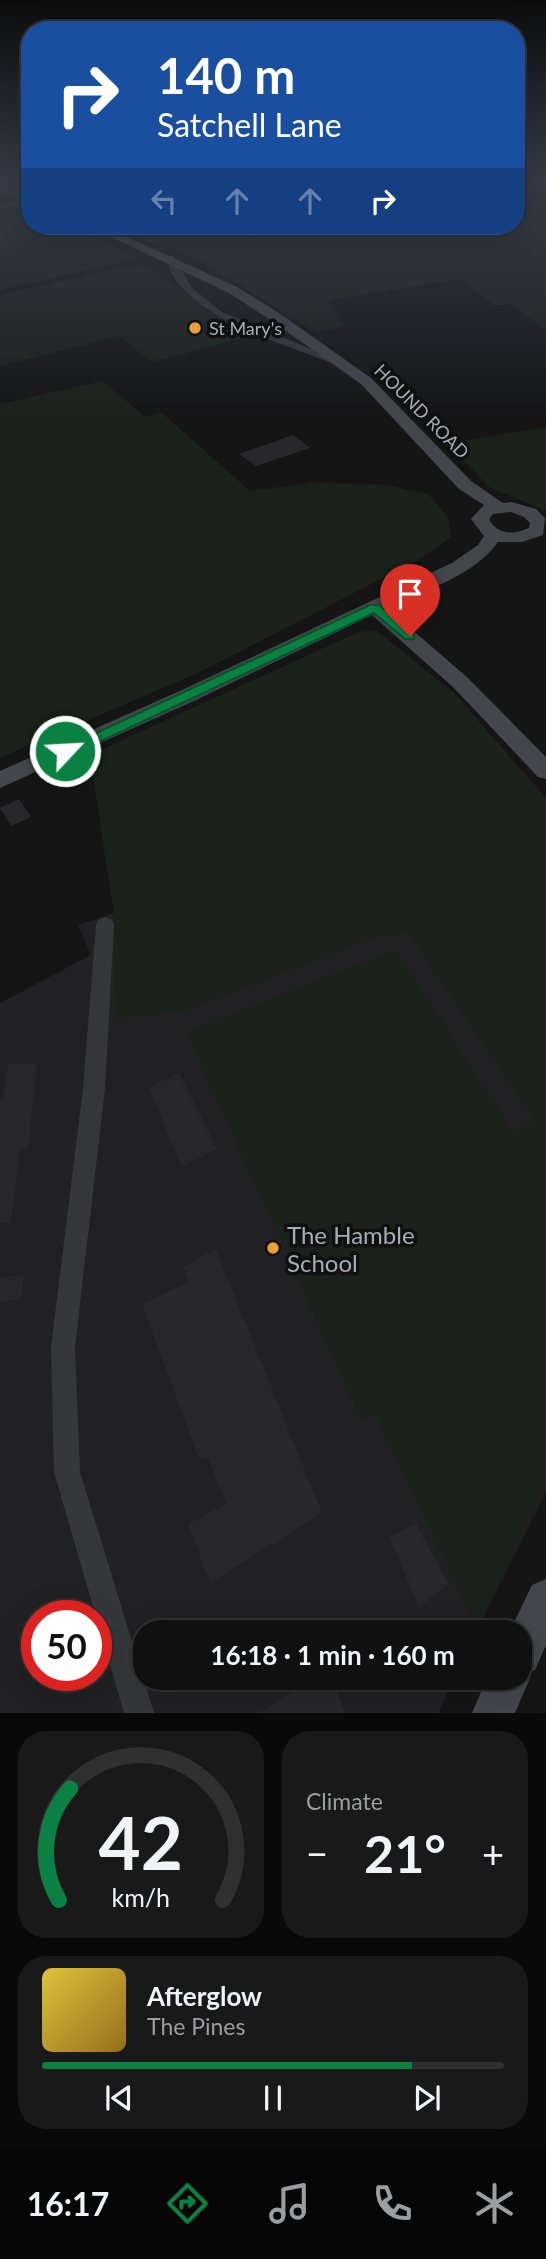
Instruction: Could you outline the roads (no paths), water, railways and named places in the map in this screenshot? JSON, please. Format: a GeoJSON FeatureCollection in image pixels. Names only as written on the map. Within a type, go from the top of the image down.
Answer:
{"type":"FeatureCollection","features":[{"type":"Feature","properties":{"kind":"street","name":"HOUND ROAD"},"geometry":{"type":"LineString","coordinates":[[170,258],[233,290],[366,381],[465,485],[498,507]]}},
{"type":"Feature","properties":{"kind":"street"},"geometry":{"type":"LineString","coordinates":[[170,258],[188,290],[219,314],[339,362]]}},
{"type":"Feature","properties":{"kind":"street"},"geometry":{"type":"LineString","coordinates":[[0,780],[458,567],[484,549],[487,527],[488,509],[522,509],[540,527],[517,538],[487,527],[466,495],[465,485]]}},
{"type":"Feature","properties":{"kind":"street"},"geometry":{"type":"LineString","coordinates":[[375,607],[461,683],[546,771]]}},
{"type":"Feature","properties":{"kind":"street"},"geometry":{"type":"LineString","coordinates":[[105,925],[94,1088],[63,1347],[67,1472],[139,1713]]}},
{"type":"Feature","properties":{"kind":"street"},"geometry":{"type":"LineString","coordinates":[[532,1629],[546,1599]]}},
{"type":"Feature","properties":{"kind":"street"},"geometry":{"type":"LineString","coordinates":[[493,1713],[504,1690]]}},
{"type":"Feature","properties":{"kind":"place","name":"St Mary's"},"geometry":{"type":"Point","coordinates":[195,328]}},
{"type":"Feature","properties":{"kind":"place","name":"The Hamble School"},"geometry":{"type":"Point","coordinates":[273,1248]}}]}
